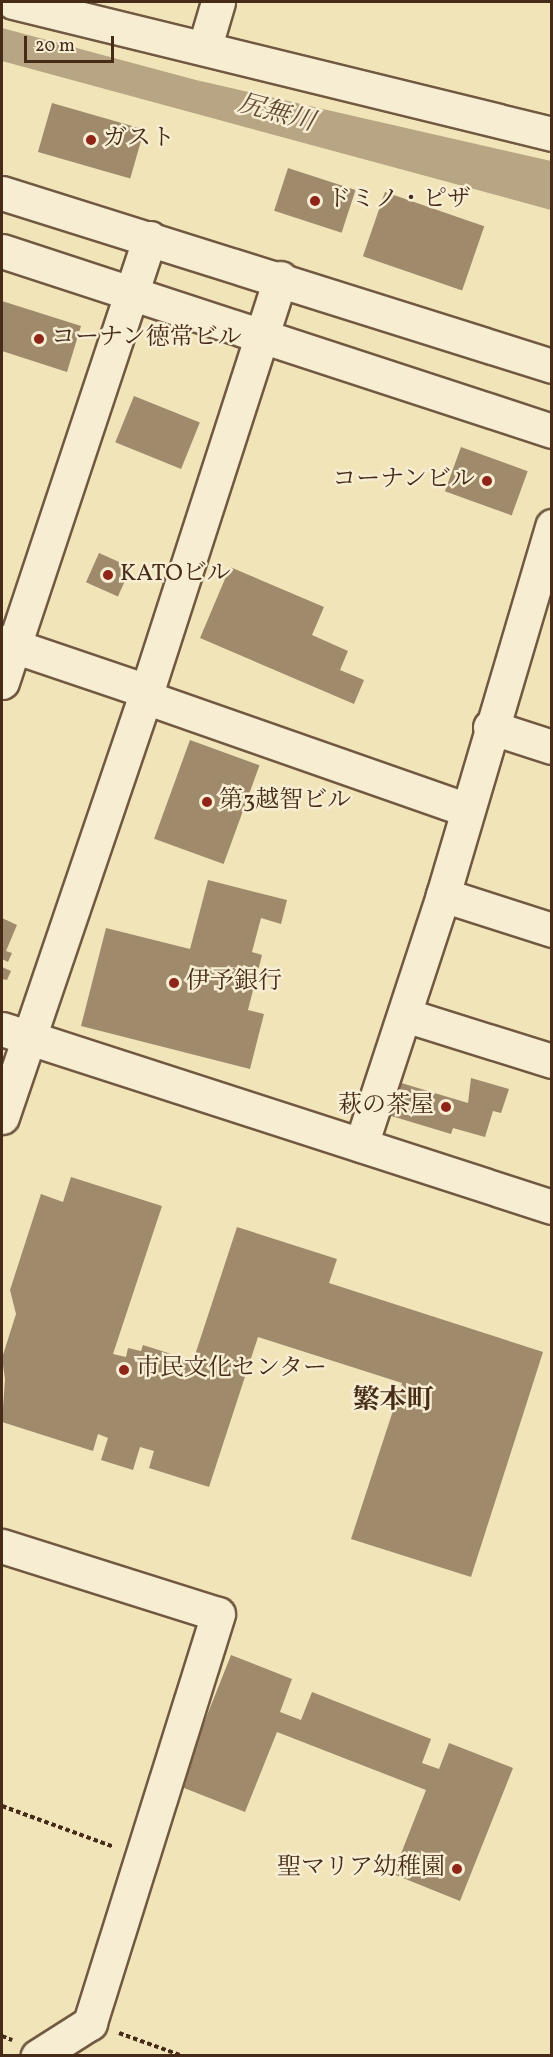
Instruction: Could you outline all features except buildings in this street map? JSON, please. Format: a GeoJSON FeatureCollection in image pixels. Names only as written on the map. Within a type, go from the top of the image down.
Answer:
{"type":"FeatureCollection","features":[{"type":"Feature","properties":{"kind":"street"},"geometry":{"type":"LineString","coordinates":[[13,2],[205,46],[552,134]]}},
{"type":"Feature","properties":{"kind":"street"},"geometry":{"type":"LineString","coordinates":[[205,46],[218,2]]}},
{"type":"Feature","properties":{"kind":"street"},"geometry":{"type":"LineString","coordinates":[[2,193],[280,278],[552,366]]}},
{"type":"Feature","properties":{"kind":"street"},"geometry":{"type":"LineString","coordinates":[[2,682],[7,644],[150,238]]}},
{"type":"Feature","properties":{"kind":"street"},"geometry":{"type":"LineString","coordinates":[[2,251],[552,431]]}},
{"type":"Feature","properties":{"kind":"street"},"geometry":{"type":"LineString","coordinates":[[2,1117],[14,1033],[146,694],[280,278]]}},
{"type":"Feature","properties":{"kind":"street"},"geometry":{"type":"LineString","coordinates":[[362,1145],[443,895],[490,728],[552,526]]}},
{"type":"Feature","properties":{"kind":"street"},"geometry":{"type":"LineString","coordinates":[[7,644],[467,810]]}},
{"type":"Feature","properties":{"kind":"street"},"geometry":{"type":"LineString","coordinates":[[490,728],[552,747]]}},
{"type":"Feature","properties":{"kind":"street"},"geometry":{"type":"LineString","coordinates":[[443,895],[552,930]]}},
{"type":"Feature","properties":{"kind":"street"},"geometry":{"type":"LineString","coordinates":[[405,1015],[552,1062]]}},
{"type":"Feature","properties":{"kind":"street"},"geometry":{"type":"LineString","coordinates":[[14,1033],[552,1207]]}},
{"type":"Feature","properties":{"kind":"street"},"geometry":{"type":"LineString","coordinates":[[2,1546],[218,1614],[90,2023],[38,2055]]}},
{"type":"Feature","properties":{"kind":"path"},"geometry":{"type":"LineString","coordinates":[[2,1806],[141,1857]]}},
{"type":"Feature","properties":{"kind":"path"},"geometry":{"type":"LineString","coordinates":[[90,2023],[183,2055]]}},
{"type":"Feature","properties":{"kind":"water","name":"尻無川"},"geometry":{"type":"Polygon","coordinates":[[[2,28],[196,80],[551,161],[551,210],[2,61],[2,28]]]}},
{"type":"Feature","properties":{"kind":"place","name":"ガスト"},"geometry":{"type":"Point","coordinates":[91,140]}},
{"type":"Feature","properties":{"kind":"place","name":"ドミノ・ピザ"},"geometry":{"type":"Point","coordinates":[315,201]}},
{"type":"Feature","properties":{"kind":"place","name":"コーナン徳常ビル"},"geometry":{"type":"Point","coordinates":[39,339]}},
{"type":"Feature","properties":{"kind":"place","name":"コーナンビル"},"geometry":{"type":"Point","coordinates":[487,481]}},
{"type":"Feature","properties":{"kind":"place","name":"KATOビル"},"geometry":{"type":"Point","coordinates":[108,575]}},
{"type":"Feature","properties":{"kind":"place","name":"第3越智ビル"},"geometry":{"type":"Point","coordinates":[207,802]}},
{"type":"Feature","properties":{"kind":"place","name":"伊予銀行"},"geometry":{"type":"Point","coordinates":[174,983]}},
{"type":"Feature","properties":{"kind":"place","name":"萩の茶屋"},"geometry":{"type":"Point","coordinates":[446,1107]}},
{"type":"Feature","properties":{"kind":"place","name":"市民文化センター"},"geometry":{"type":"Point","coordinates":[124,1370]}},
{"type":"Feature","properties":{"kind":"place","name":"聖マリア幼稚園"},"geometry":{"type":"Point","coordinates":[457,1869]}},
{"type":"Feature","properties":{"kind":"district","name":"繁本町"},"geometry":{"type":"Point","coordinates":[393,1402]}}]}
